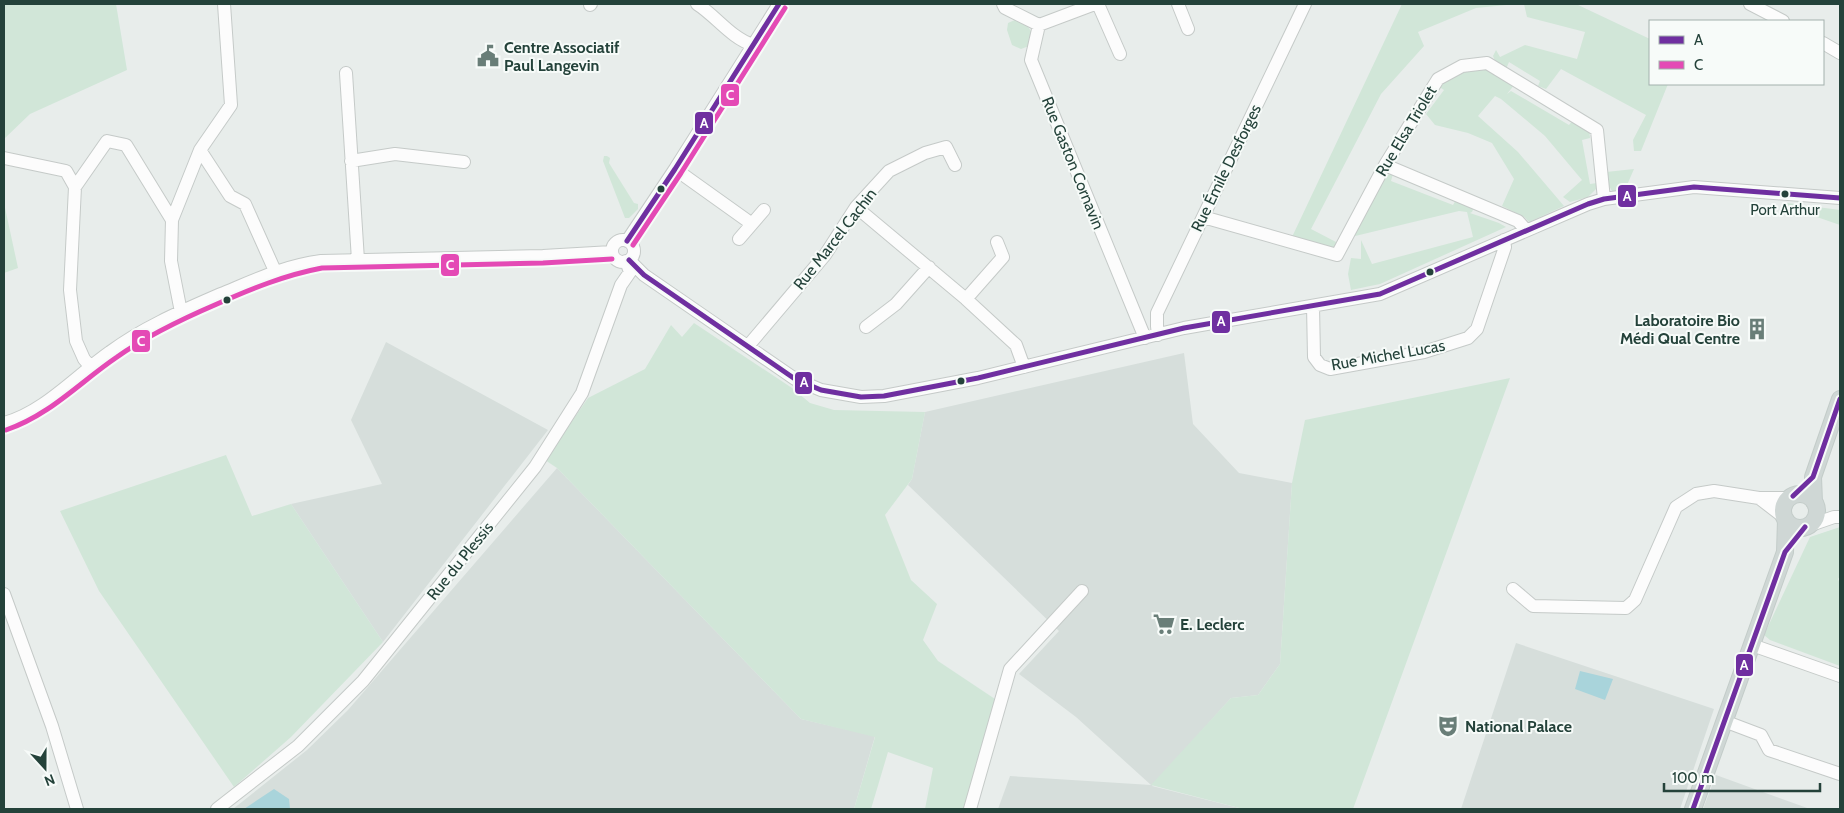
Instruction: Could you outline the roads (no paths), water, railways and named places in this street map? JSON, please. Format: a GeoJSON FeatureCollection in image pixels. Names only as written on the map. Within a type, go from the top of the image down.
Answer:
{"type":"FeatureCollection","features":[{"type":"Feature","properties":{"kind":"main road"},"geometry":{"type":"LineString","coordinates":[[1785,552],[1815,519],[1817,514],[1813,477],[1840,399]]}},
{"type":"Feature","properties":{"kind":"main road"},"geometry":{"type":"LineString","coordinates":[[1693,809],[1785,552],[1785,504],[1813,477]]}},
{"type":"Feature","properties":{"kind":"main road"},"geometry":{"type":"LineString","coordinates":[[1792,497],[1802,495],[1811,499],[1815,504]]}},
{"type":"Feature","properties":{"kind":"main road"},"geometry":{"type":"LineString","coordinates":[[1786,519],[1795,527],[1807,527]]}},
{"type":"Feature","properties":{"kind":"street"},"geometry":{"type":"LineString","coordinates":[[181,312],[171,261],[172,220],[200,150],[231,105],[224,4]]}},
{"type":"Feature","properties":{"kind":"street"},"geometry":{"type":"LineString","coordinates":[[697,4],[708,11],[743,42],[753,45]]}},
{"type":"Feature","properties":{"kind":"street"},"geometry":{"type":"LineString","coordinates":[[626,241],[675,169],[779,4]]}},
{"type":"Feature","properties":{"kind":"street"},"geometry":{"type":"LineString","coordinates":[[1003,4],[1005,8],[1039,25],[1097,4],[1120,54]]}},
{"type":"Feature","properties":{"kind":"street"},"geometry":{"type":"LineString","coordinates":[[1178,4],[1188,29]]}},
{"type":"Feature","properties":{"kind":"street","name":"Rue Émile Desforges"},"geometry":{"type":"LineString","coordinates":[[1158,335],[1157,313],[1305,4]]}},
{"type":"Feature","properties":{"kind":"street"},"geometry":{"type":"LineString","coordinates":[[1750,4],[1780,20]]}},
{"type":"Feature","properties":{"kind":"street","name":"Rue Gaston Cornavin"},"geometry":{"type":"LineString","coordinates":[[1039,25],[1031,60],[1145,338]]}},
{"type":"Feature","properties":{"kind":"street"},"geometry":{"type":"LineString","coordinates":[[1824,44],[1840,53]]}},
{"type":"Feature","properties":{"kind":"street","name":"Rue Elsa Triolet"},"geometry":{"type":"LineString","coordinates":[[1202,217],[1337,255],[1385,165],[1438,79],[1462,66],[1487,63],[1596,130],[1604,199]]}},
{"type":"Feature","properties":{"kind":"street"},"geometry":{"type":"LineString","coordinates":[[346,73],[358,260]]}},
{"type":"Feature","properties":{"kind":"street"},"geometry":{"type":"LineString","coordinates":[[90,366],[84,359],[76,340],[70,290],[75,187],[107,141],[126,145],[172,220]]}},
{"type":"Feature","properties":{"kind":"street","name":"Rue Marcel Cachin"},"geometry":{"type":"LineString","coordinates":[[748,346],[825,255],[856,207],[889,171],[926,153],[946,147],[954,165]]}},
{"type":"Feature","properties":{"kind":"street"},"geometry":{"type":"LineString","coordinates":[[200,150],[230,196],[245,204],[275,271]]}},
{"type":"Feature","properties":{"kind":"street"},"geometry":{"type":"LineString","coordinates":[[351,161],[395,154],[464,162]]}},
{"type":"Feature","properties":{"kind":"street"},"geometry":{"type":"LineString","coordinates":[[4,158],[66,171],[75,187]]}},
{"type":"Feature","properties":{"kind":"street"},"geometry":{"type":"LineString","coordinates":[[1385,165],[1518,221],[1526,230]]}},
{"type":"Feature","properties":{"kind":"street"},"geometry":{"type":"LineString","coordinates":[[675,169],[752,224]]}},
{"type":"Feature","properties":{"kind":"street"},"geometry":{"type":"LineString","coordinates":[[612,252],[617,260],[628,261],[644,275],[795,379],[821,390],[861,397],[884,396],[1024,367],[1184,328],[1380,294],[1526,230],[1604,199],[1694,187],[1840,198]]}},
{"type":"Feature","properties":{"kind":"street"},"geometry":{"type":"LineString","coordinates":[[856,207],[929,267],[1016,345],[1024,367]]}},
{"type":"Feature","properties":{"kind":"street"},"geometry":{"type":"LineString","coordinates":[[739,239],[764,210]]}},
{"type":"Feature","properties":{"kind":"street"},"geometry":{"type":"LineString","coordinates":[[612,252],[616,243],[622,240],[626,241],[633,248],[633,254],[628,261]]}},
{"type":"Feature","properties":{"kind":"street","name":"Rue Michel Lucas"},"geometry":{"type":"LineString","coordinates":[[1313,306],[1314,357],[1320,365],[1330,369],[1424,352],[1451,345],[1468,338],[1477,329],[1505,247],[1504,240]]}},
{"type":"Feature","properties":{"kind":"street"},"geometry":{"type":"LineString","coordinates":[[966,299],[1003,257],[997,242]]}},
{"type":"Feature","properties":{"kind":"street"},"geometry":{"type":"LineString","coordinates":[[4,424],[29,413],[68,386],[90,366],[127,340],[181,312],[275,271],[298,264],[321,261],[543,256],[612,252]]}},
{"type":"Feature","properties":{"kind":"street","name":"Rue du Plessis"},"geometry":{"type":"LineString","coordinates":[[217,809],[298,746],[363,681],[535,467],[582,393],[621,285],[630,272],[628,261]]}},
{"type":"Feature","properties":{"kind":"street"},"geometry":{"type":"LineString","coordinates":[[866,327],[896,304],[929,267]]}},
{"type":"Feature","properties":{"kind":"street"},"geometry":{"type":"LineString","coordinates":[[1513,589],[1533,606],[1626,608],[1635,600],[1676,507],[1696,494],[1714,490],[1759,498],[1792,497]]}},
{"type":"Feature","properties":{"kind":"street"},"geometry":{"type":"LineString","coordinates":[[1759,498],[1786,519]]}},
{"type":"Feature","properties":{"kind":"street"},"geometry":{"type":"LineString","coordinates":[[1815,504],[1837,517]]}},
{"type":"Feature","properties":{"kind":"street"},"geometry":{"type":"LineString","coordinates":[[1807,527],[1837,517]]}},
{"type":"Feature","properties":{"kind":"street"},"geometry":{"type":"LineString","coordinates":[[970,809],[1010,669],[1082,591]]}},
{"type":"Feature","properties":{"kind":"street"},"geometry":{"type":"LineString","coordinates":[[4,594],[52,726],[77,809]]}},
{"type":"Feature","properties":{"kind":"street"},"geometry":{"type":"LineString","coordinates":[[1752,645],[1840,676]]}},
{"type":"Feature","properties":{"kind":"street"},"geometry":{"type":"LineString","coordinates":[[1724,721],[1762,735],[1770,750],[1840,774]]}},
{"type":"Feature","properties":{"kind":"water"},"geometry":{"type":"Polygon","coordinates":[[[1580,671],[1613,679],[1605,700],[1575,689],[1580,671]]]}},
{"type":"Feature","properties":{"kind":"water"},"geometry":{"type":"Polygon","coordinates":[[[274,789],[289,799],[290,809],[244,809],[274,789]]]}},
{"type":"Feature","properties":{"kind":"place","name":"Centre Associatif Paul Langevin"},"geometry":{"type":"Point","coordinates":[488,56]}},
{"type":"Feature","properties":{"kind":"place","name":"Port Arthur"},"geometry":{"type":"Point","coordinates":[1785,194]}},
{"type":"Feature","properties":{"kind":"place","name":"Laboratoire Bio Médi Qual Centre"},"geometry":{"type":"Point","coordinates":[1757,329]}},
{"type":"Feature","properties":{"kind":"place","name":"E. Leclerc"},"geometry":{"type":"Point","coordinates":[1164,624]}},
{"type":"Feature","properties":{"kind":"place","name":"National Palace"},"geometry":{"type":"Point","coordinates":[1448,726]}}]}
